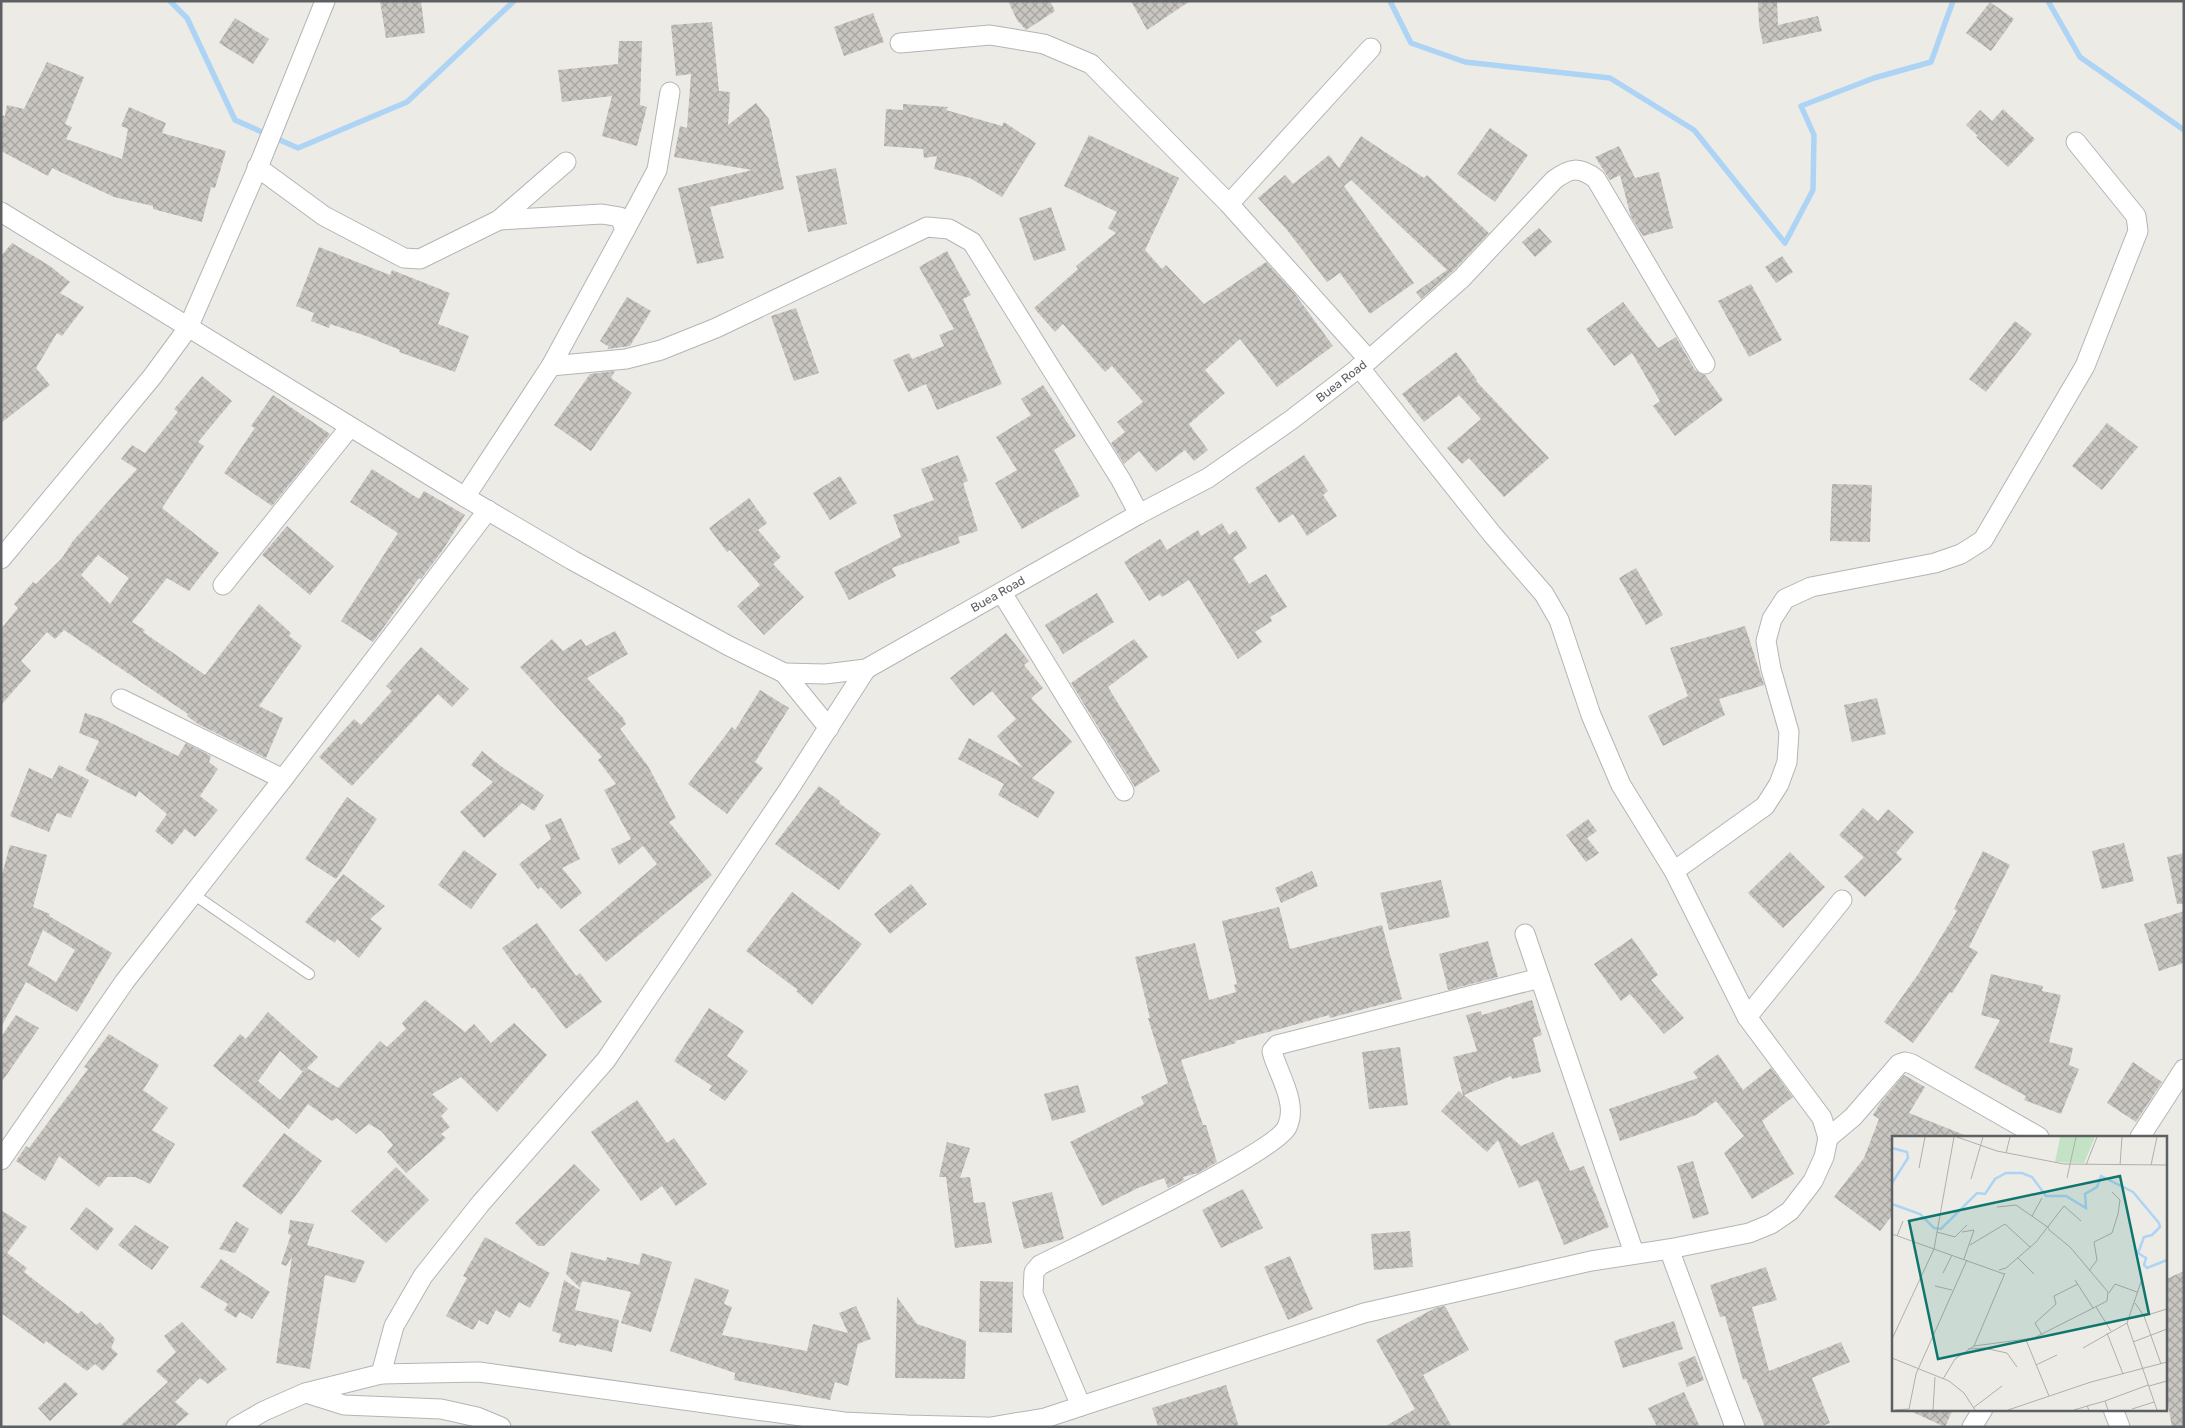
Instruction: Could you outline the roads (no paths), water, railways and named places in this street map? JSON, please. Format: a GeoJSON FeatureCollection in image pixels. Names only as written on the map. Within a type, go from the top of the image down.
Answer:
{"type":"FeatureCollection","features":[{"type":"Feature","properties":{"kind":"street"},"geometry":{"type":"LineString","coordinates":[[1,560],[152,377],[188,328],[259,163],[325,1]]}},
{"type":"Feature","properties":{"kind":"street"},"geometry":{"type":"LineString","coordinates":[[900,43],[990,35],[1044,44],[1092,64],[1229,204],[1364,364],[1492,534],[1544,594],[1559,620],[1591,714],[1621,785],[1674,871],[1747,1017],[1822,1118],[1828,1138],[1824,1157],[1813,1181],[1790,1211],[1771,1224],[1748,1233],[1670,1249],[1591,1261],[1364,1313],[1044,1418],[991,1427]]}},
{"type":"Feature","properties":{"kind":"street"},"geometry":{"type":"LineString","coordinates":[[1229,204],[1371,48]]}},
{"type":"Feature","properties":{"kind":"street"},"geometry":{"type":"LineString","coordinates":[[465,497],[551,366],[657,170],[670,92]]}},
{"type":"Feature","properties":{"kind":"street"},"geometry":{"type":"LineString","coordinates":[[1674,871],[1765,806],[1780,784],[1786,762],[1789,732],[1766,641],[1772,619],[1785,599],[1810,587],[1935,563],[1962,554],[1983,540],[1996,521],[2085,366],[2138,231],[2136,216],[2076,142]]}},
{"type":"Feature","properties":{"kind":"street"},"geometry":{"type":"LineString","coordinates":[[259,163],[324,216],[404,258],[420,259],[499,220],[566,162]]}},
{"type":"Feature","properties":{"kind":"street","name":"Buea Road"},"geometry":{"type":"LineString","coordinates":[[866,669],[1140,514],[1208,478],[1291,420],[1364,364],[1462,278],[1554,180],[1564,172],[1574,170],[1586,172],[1596,179],[1706,364]]}},
{"type":"Feature","properties":{"kind":"street"},"geometry":{"type":"LineString","coordinates":[[1,212],[350,427],[572,560],[729,646],[784,673],[830,728]]}},
{"type":"Feature","properties":{"kind":"street"},"geometry":{"type":"LineString","coordinates":[[499,220],[602,214],[620,217],[625,230]]}},
{"type":"Feature","properties":{"kind":"street"},"geometry":{"type":"LineString","coordinates":[[551,366],[626,359],[661,350],[716,328],[927,227],[949,229],[972,242],[1140,514]]}},
{"type":"Feature","properties":{"kind":"street"},"geometry":{"type":"LineString","coordinates":[[223,585],[350,427]]}},
{"type":"Feature","properties":{"kind":"street"},"geometry":{"type":"LineString","coordinates":[[1,1160],[125,981],[488,510]]}},
{"type":"Feature","properties":{"kind":"street"},"geometry":{"type":"LineString","coordinates":[[1002,593],[1124,791]]}},
{"type":"Feature","properties":{"kind":"street"},"geometry":{"type":"LineString","coordinates":[[784,673],[825,674],[866,669]]}},
{"type":"Feature","properties":{"kind":"street"},"geometry":{"type":"LineString","coordinates":[[381,1374],[394,1326],[423,1276],[481,1203],[606,1060],[830,728],[866,669]]}},
{"type":"Feature","properties":{"kind":"street"},"geometry":{"type":"LineString","coordinates":[[121,699],[283,778]]}},
{"type":"Feature","properties":{"kind":"street"},"geometry":{"type":"LineString","coordinates":[[1747,1017],[1842,900]]}},
{"type":"Feature","properties":{"kind":"street"},"geometry":{"type":"LineString","coordinates":[[1525,934],[1634,1253]]}},
{"type":"Feature","properties":{"kind":"street"},"geometry":{"type":"LineString","coordinates":[[1081,1406],[1033,1293],[1034,1272],[1040,1266],[1221,1172],[1282,1135],[1290,1118],[1291,1106],[1272,1051],[1277,1045],[1540,978]]}},
{"type":"Feature","properties":{"kind":"street"},"geometry":{"type":"LineString","coordinates":[[1828,1138],[1853,1117],[1899,1064],[1905,1062],[1912,1064],[2037,1136]]}},
{"type":"Feature","properties":{"kind":"street"},"geometry":{"type":"LineString","coordinates":[[2141,1136],[2184,1069]]}},
{"type":"Feature","properties":{"kind":"street"},"geometry":{"type":"LineString","coordinates":[[1670,1249],[1735,1427]]}},
{"type":"Feature","properties":{"kind":"street"},"geometry":{"type":"LineString","coordinates":[[236,1427],[264,1411],[305,1393],[381,1374],[479,1372],[844,1422],[907,1426],[987,1427]]}},
{"type":"Feature","properties":{"kind":"street"},"geometry":{"type":"LineString","coordinates":[[305,1393],[344,1404],[442,1409],[477,1417],[501,1427]]}},
{"type":"Feature","properties":{"kind":"street"},"geometry":{"type":"LineString","coordinates":[[1972,1427],[1983,1410]]}},
{"type":"Feature","properties":{"kind":"street"},"geometry":{"type":"LineString","coordinates":[[2113,1410],[2120,1427]]}},
{"type":"Feature","properties":{"kind":"lane"},"geometry":{"type":"LineString","coordinates":[[193,894],[309,974]]}},
{"type":"Feature","properties":{"kind":"waterway"},"geometry":{"type":"LineString","coordinates":[[170,1],[187,18],[235,120],[298,148],[407,102],[514,1]]}},
{"type":"Feature","properties":{"kind":"waterway"},"geometry":{"type":"LineString","coordinates":[[1390,1],[1411,43],[1465,62],[1610,78],[1694,130],[1785,243],[1813,190],[1814,135],[1801,106],[1874,78],[1931,62],[1953,1]]}},
{"type":"Feature","properties":{"kind":"waterway"},"geometry":{"type":"LineString","coordinates":[[2048,1],[2080,57],[2184,130]]}}]}
